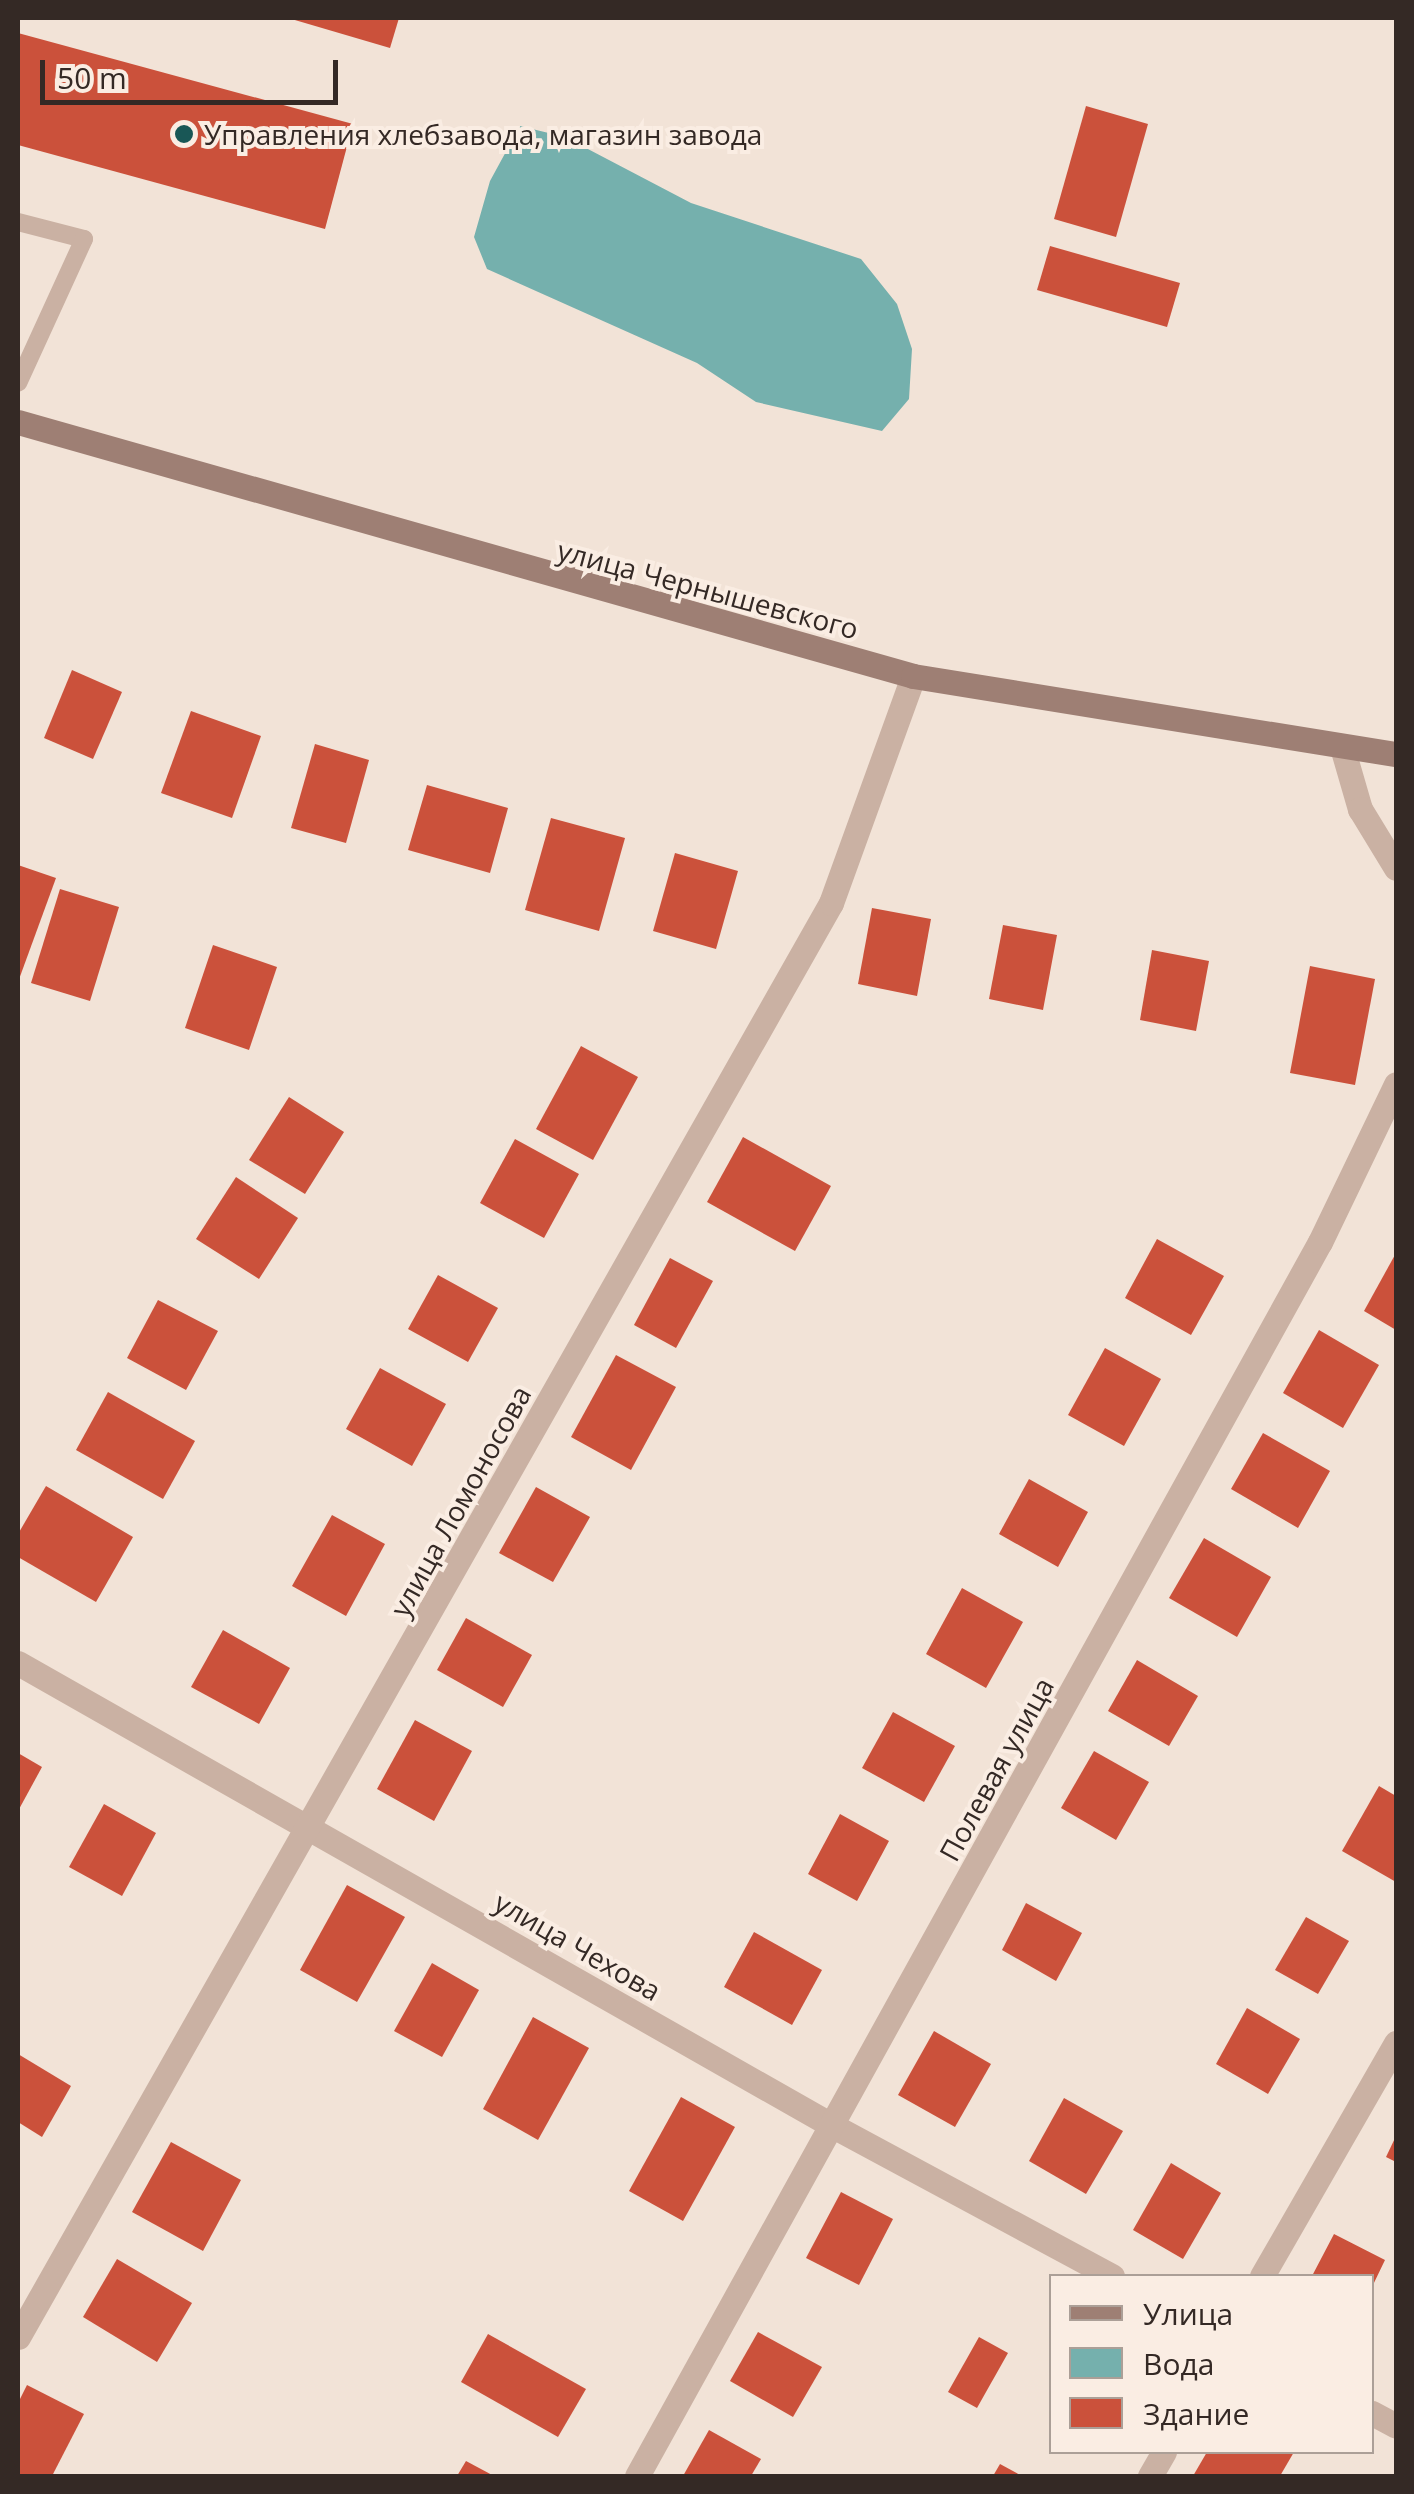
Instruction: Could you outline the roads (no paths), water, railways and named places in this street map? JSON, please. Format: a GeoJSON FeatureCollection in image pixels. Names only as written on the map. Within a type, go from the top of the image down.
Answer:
{"type":"FeatureCollection","features":[{"type":"Feature","properties":{"kind":"main road","name":"улица Чернышевского"},"geometry":{"type":"LineString","coordinates":[[18,422],[913,676],[1396,754]]}},
{"type":"Feature","properties":{"kind":"street","name":"улица Ломоносова"},"geometry":{"type":"LineString","coordinates":[[18,2338],[832,903],[913,676]]}},
{"type":"Feature","properties":{"kind":"street"},"geometry":{"type":"LineString","coordinates":[[1342,747],[1360,809],[1396,868]]}},
{"type":"Feature","properties":{"kind":"street","name":"Полевая улица"},"geometry":{"type":"LineString","coordinates":[[637,2476],[1320,1242],[1396,1084]]}},
{"type":"Feature","properties":{"kind":"street","name":"улица Чехова"},"geometry":{"type":"LineString","coordinates":[[18,1662],[834,2126],[1108,2274]]}},
{"type":"Feature","properties":{"kind":"street"},"geometry":{"type":"LineString","coordinates":[[1263,2274],[1396,2043]]}},
{"type":"Feature","properties":{"kind":"street"},"geometry":{"type":"LineString","coordinates":[[1374,2414],[1396,2426]]}},
{"type":"Feature","properties":{"kind":"street"},"geometry":{"type":"LineString","coordinates":[[1150,2476],[1163,2454]]}},
{"type":"Feature","properties":{"kind":"lane"},"geometry":{"type":"LineString","coordinates":[[18,222],[84,238],[81,256],[18,384]]}},
{"type":"Feature","properties":{"kind":"water"},"geometry":{"type":"Polygon","coordinates":[[[520,126],[565,137],[691,203],[861,259],[897,304],[912,349],[909,399],[882,431],[756,402],[697,363],[487,269],[474,237],[490,181],[520,126]]]}},
{"type":"Feature","properties":{"kind":"place","name":"Управления хлебзавода, магазин завода"},"geometry":{"type":"Point","coordinates":[184,134]}}]}
